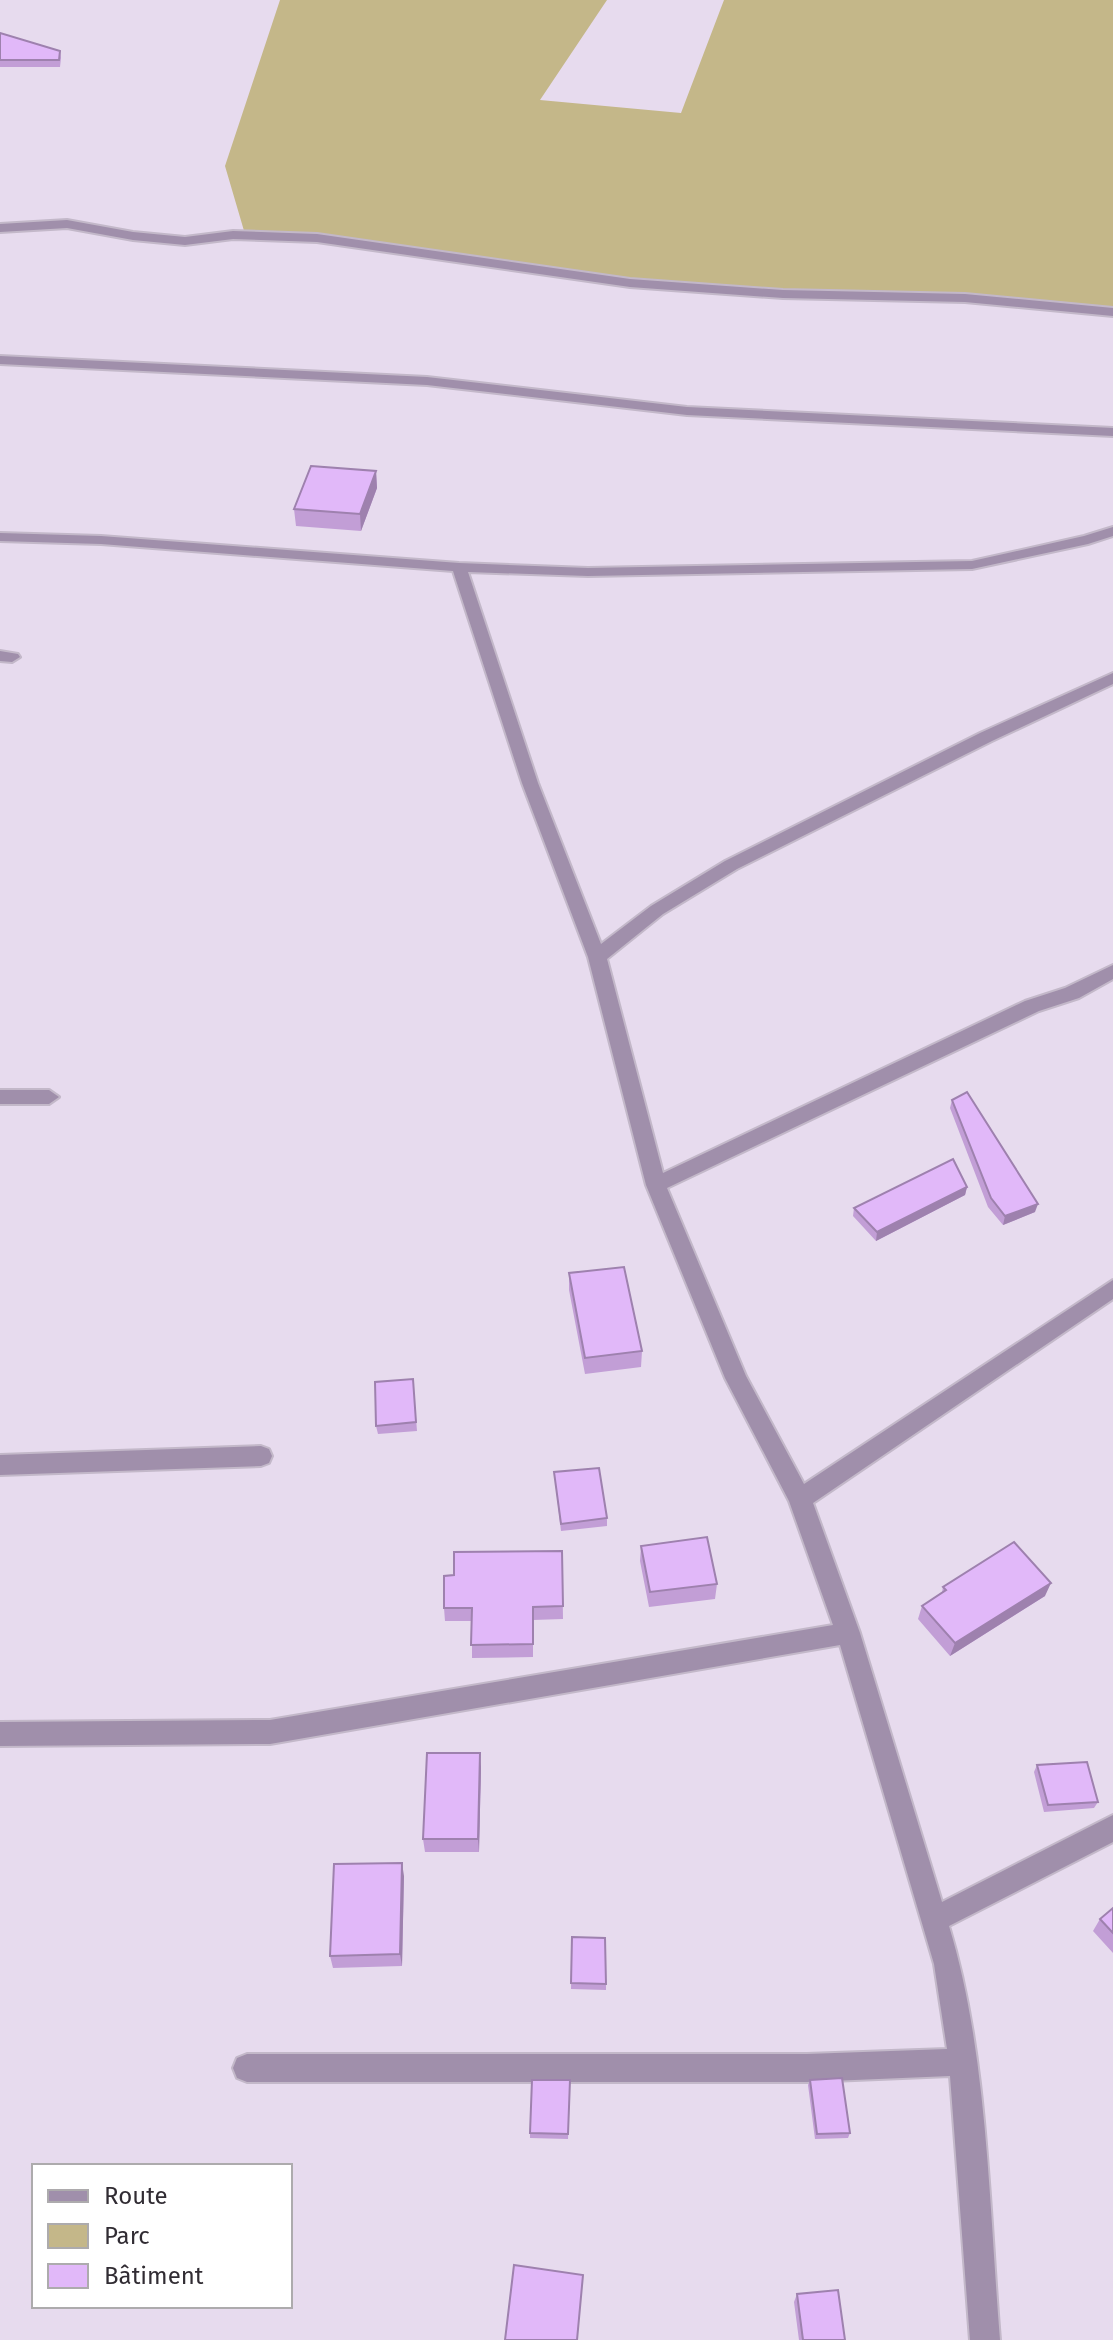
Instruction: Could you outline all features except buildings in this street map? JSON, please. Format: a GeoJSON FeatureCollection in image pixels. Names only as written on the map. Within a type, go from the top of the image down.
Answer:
{"type":"FeatureCollection","features":[{"type":"Feature","properties":{"kind":"street"},"geometry":{"type":"LineString","coordinates":[[0,228],[67,224],[185,241],[233,235],[317,238],[630,283],[783,294],[965,298],[1113,312]]}},
{"type":"Feature","properties":{"kind":"street"},"geometry":{"type":"LineString","coordinates":[[0,360],[427,381],[687,411],[1113,432]]}},
{"type":"Feature","properties":{"kind":"street"},"geometry":{"type":"LineString","coordinates":[[0,537],[101,540],[459,567],[588,572],[972,565],[1088,540],[1113,531]]}},
{"type":"Feature","properties":{"kind":"street"},"geometry":{"type":"LineString","coordinates":[[459,567],[530,783],[597,957],[656,1185],[736,1378],[800,1499],[848,1633],[934,1920],[947,1964],[963,2062],[985,2340]]}},
{"type":"Feature","properties":{"kind":"street"},"geometry":{"type":"LineString","coordinates":[[597,957],[657,910],[731,865],[986,737],[1113,678]]}},
{"type":"Feature","properties":{"kind":"street"},"geometry":{"type":"LineString","coordinates":[[656,1185],[1032,1006],[1072,993],[1113,971]]}},
{"type":"Feature","properties":{"kind":"street"},"geometry":{"type":"LineString","coordinates":[[0,1097],[49,1097]]}},
{"type":"Feature","properties":{"kind":"street"},"geometry":{"type":"LineString","coordinates":[[800,1499],[1113,1288]]}},
{"type":"Feature","properties":{"kind":"street"},"geometry":{"type":"LineString","coordinates":[[0,1465],[261,1456]]}},
{"type":"Feature","properties":{"kind":"street"},"geometry":{"type":"LineString","coordinates":[[0,1734],[270,1732],[848,1633]]}},
{"type":"Feature","properties":{"kind":"street"},"geometry":{"type":"LineString","coordinates":[[934,1920],[1113,1828]]}},
{"type":"Feature","properties":{"kind":"street"},"geometry":{"type":"LineString","coordinates":[[247,2068],[807,2068],[963,2062]]}},
{"type":"Feature","properties":{"kind":"green space"},"geometry":{"type":"Polygon","coordinates":[[[280,0],[607,0],[540,100],[681,113],[724,0],[1113,0],[1113,314],[931,300],[587,282],[295,238],[247,241],[225,166],[280,0]]]}}]}
